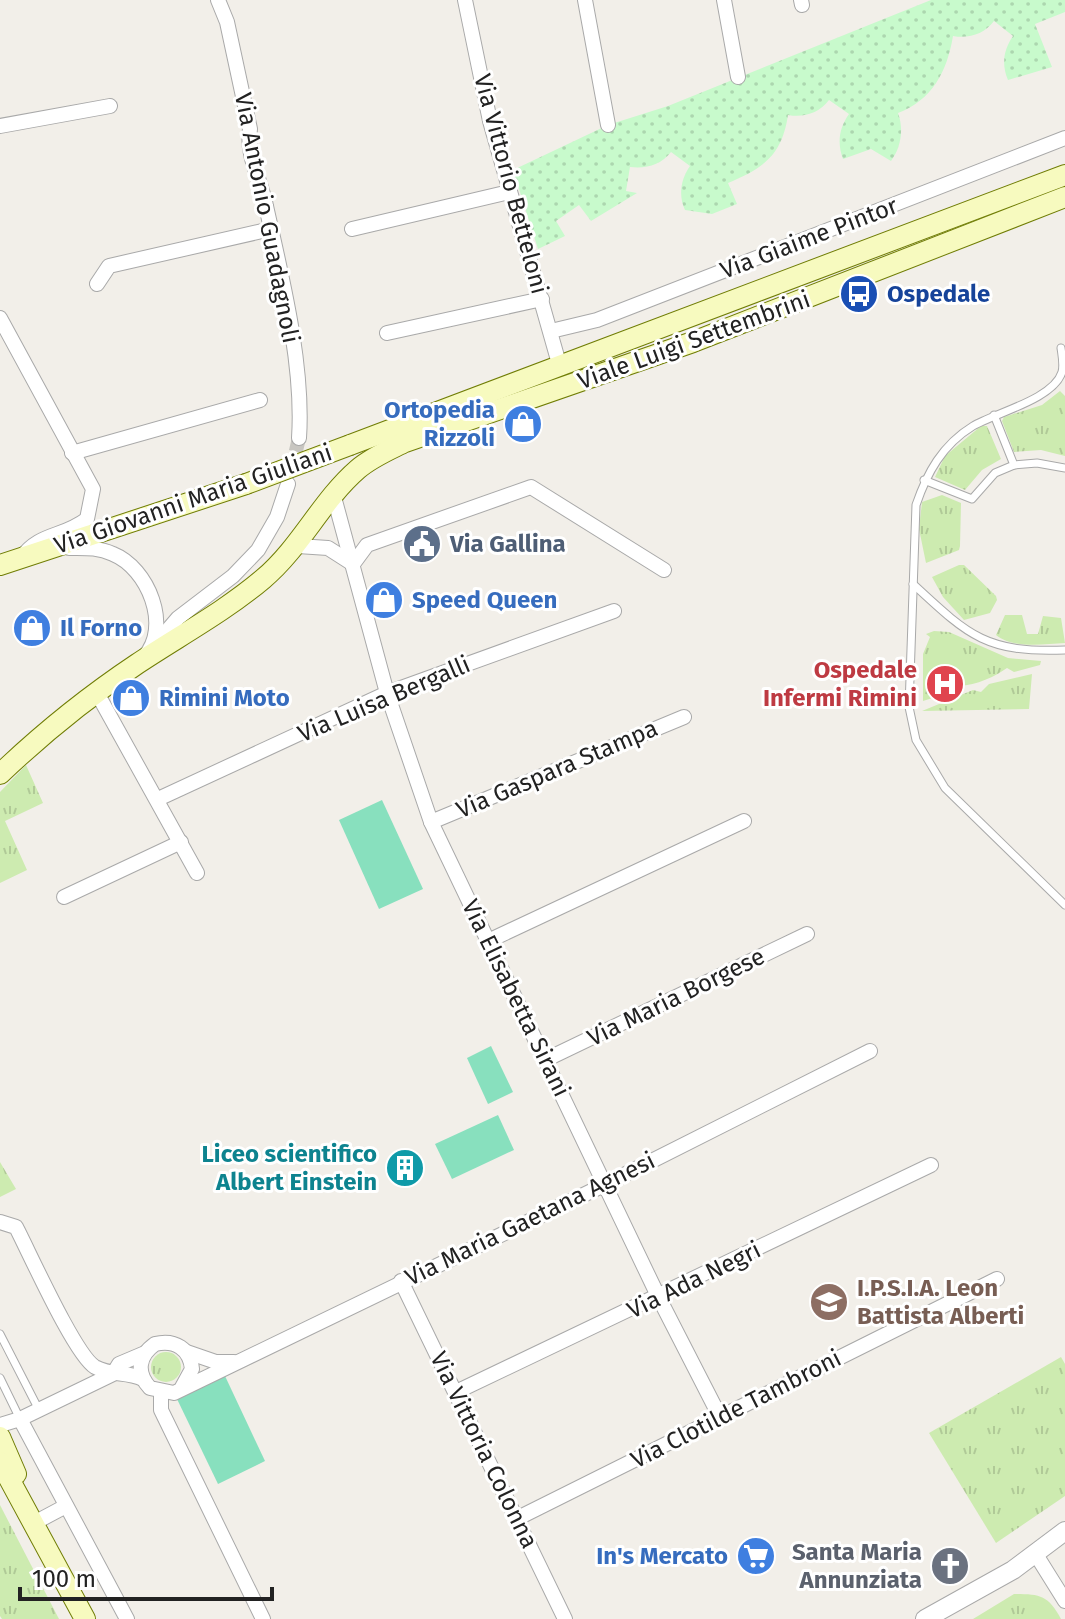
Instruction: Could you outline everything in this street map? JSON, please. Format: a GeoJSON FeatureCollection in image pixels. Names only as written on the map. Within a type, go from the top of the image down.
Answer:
{"type":"FeatureCollection","features":[{"type":"Feature","properties":{"kind":"main road","name":"Viale Luigi Settembrini"},"geometry":{"type":"LineString","coordinates":[[385,433],[1060,188]]}},
{"type":"Feature","properties":{"kind":"main road","name":"Viale Luigi Settembrini"},"geometry":{"type":"LineString","coordinates":[[334,497],[356,471],[405,442],[693,342],[1060,188]]}},
{"type":"Feature","properties":{"kind":"main road","name":"Via Giovanni Maria Giuliani"},"geometry":{"type":"LineString","coordinates":[[0,565],[246,484],[385,433]]}},
{"type":"Feature","properties":{"kind":"main road"},"geometry":{"type":"LineString","coordinates":[[0,774],[144,656],[189,634],[238,598],[298,546],[334,497]]}},
{"type":"Feature","properties":{"kind":"main road"},"geometry":{"type":"LineString","coordinates":[[0,1437],[38,1526],[85,1619]]}},
{"type":"Feature","properties":{"kind":"main road"},"geometry":{"type":"LineString","coordinates":[[0,1462],[38,1526]]}},
{"type":"Feature","properties":{"kind":"street","name":"Via Antonio Guadagnoli"},"geometry":{"type":"LineString","coordinates":[[218,0],[227,22],[247,110],[251,163],[263,190],[299,380],[299,438]]}},
{"type":"Feature","properties":{"kind":"street","name":"Via Vittorio Betteloni"},"geometry":{"type":"LineString","coordinates":[[465,0],[490,121],[560,367]]}},
{"type":"Feature","properties":{"kind":"street"},"geometry":{"type":"LineString","coordinates":[[585,0],[608,125]]}},
{"type":"Feature","properties":{"kind":"street"},"geometry":{"type":"LineString","coordinates":[[724,0],[738,77]]}},
{"type":"Feature","properties":{"kind":"street"},"geometry":{"type":"LineString","coordinates":[[0,126],[110,106]]}},
{"type":"Feature","properties":{"kind":"street","name":"Via Giaime Pintor"},"geometry":{"type":"LineString","coordinates":[[551,331],[597,320],[1065,138]]}},
{"type":"Feature","properties":{"kind":"street"},"geometry":{"type":"LineString","coordinates":[[352,229],[509,192]]}},
{"type":"Feature","properties":{"kind":"street"},"geometry":{"type":"LineString","coordinates":[[97,284],[109,266],[271,229]]}},
{"type":"Feature","properties":{"kind":"street"},"geometry":{"type":"LineString","coordinates":[[387,333],[542,299]]}},
{"type":"Feature","properties":{"kind":"street"},"geometry":{"type":"LineString","coordinates":[[0,318],[93,489],[91,511],[75,528],[32,542],[21,558]]}},
{"type":"Feature","properties":{"kind":"street"},"geometry":{"type":"LineString","coordinates":[[72,453],[260,400]]}},
{"type":"Feature","properties":{"kind":"street"},"geometry":{"type":"LineString","coordinates":[[144,656],[178,618],[233,576],[258,550],[277,517],[288,484]]}},
{"type":"Feature","properties":{"kind":"street"},"geometry":{"type":"LineString","coordinates":[[298,546],[328,548],[353,564],[367,545],[531,487],[664,570]]}},
{"type":"Feature","properties":{"kind":"street","name":"Via Elisabetta Sirani"},"geometry":{"type":"LineString","coordinates":[[334,497],[387,693],[431,822],[604,1185],[720,1417]]}},
{"type":"Feature","properties":{"kind":"street"},"geometry":{"type":"LineString","coordinates":[[21,558],[66,548],[94,547],[116,555],[138,575],[152,600],[156,623],[144,656]]}},
{"type":"Feature","properties":{"kind":"street","name":"Via Luisa Bergalli"},"geometry":{"type":"LineString","coordinates":[[158,799],[387,693],[614,611]]}},
{"type":"Feature","properties":{"kind":"street"},"geometry":{"type":"LineString","coordinates":[[97,693],[197,873]]}},
{"type":"Feature","properties":{"kind":"street","name":"Via Gaspara Stampa"},"geometry":{"type":"LineString","coordinates":[[431,822],[684,717]]}},
{"type":"Feature","properties":{"kind":"street"},"geometry":{"type":"LineString","coordinates":[[488,941],[744,821]]}},
{"type":"Feature","properties":{"kind":"street"},"geometry":{"type":"LineString","coordinates":[[64,897],[181,842]]}},
{"type":"Feature","properties":{"kind":"street","name":"Via Maria Borgese"},"geometry":{"type":"LineString","coordinates":[[545,1060],[807,934]]}},
{"type":"Feature","properties":{"kind":"street","name":"Via Maria Gaetana Agnesi"},"geometry":{"type":"LineString","coordinates":[[181,1389],[604,1185],[870,1051]]}},
{"type":"Feature","properties":{"kind":"street","name":"Via Ada Negri"},"geometry":{"type":"LineString","coordinates":[[456,1392],[659,1298],[931,1165]]}},
{"type":"Feature","properties":{"kind":"street"},"geometry":{"type":"LineString","coordinates":[[0,1222],[16,1227],[84,1358],[113,1374]]}},
{"type":"Feature","properties":{"kind":"street","name":"Via Clotilde Tambroni"},"geometry":{"type":"LineString","coordinates":[[518,1518],[997,1279]]}},
{"type":"Feature","properties":{"kind":"street","name":"Via Vittoria Colonna"},"geometry":{"type":"LineString","coordinates":[[401,1281],[565,1619]]}},
{"type":"Feature","properties":{"kind":"street"},"geometry":{"type":"LineString","coordinates":[[113,1374],[119,1364],[164,1342],[216,1362],[238,1362]]}},
{"type":"Feature","properties":{"kind":"street"},"geometry":{"type":"LineString","coordinates":[[145,1353],[140,1365],[143,1379],[150,1388],[161,1393],[181,1389],[192,1369],[187,1352]]}},
{"type":"Feature","properties":{"kind":"street"},"geometry":{"type":"LineString","coordinates":[[0,1425],[20,1419],[113,1374],[132,1374],[143,1379]]}},
{"type":"Feature","properties":{"kind":"street"},"geometry":{"type":"LineString","coordinates":[[161,1393],[161,1410],[263,1619]]}},
{"type":"Feature","properties":{"kind":"street"},"geometry":{"type":"LineString","coordinates":[[20,1419],[127,1619]]}},
{"type":"Feature","properties":{"kind":"street"},"geometry":{"type":"LineString","coordinates":[[38,1526],[66,1506]]}},
{"type":"Feature","properties":{"kind":"street"},"geometry":{"type":"LineString","coordinates":[[925,1619],[1013,1570],[1065,1531]]}},
{"type":"Feature","properties":{"kind":"street"},"geometry":{"type":"LineString","coordinates":[[1035,1553],[1065,1601]]}},
{"type":"Feature","properties":{"kind":"lane"},"geometry":{"type":"LineString","coordinates":[[1061,348],[1063,371],[1051,387],[970,427],[941,453],[924,480],[916,505],[909,707],[916,740],[945,788],[1065,905]]}},
{"type":"Feature","properties":{"kind":"lane"},"geometry":{"type":"LineString","coordinates":[[994,415],[1014,465]]}},
{"type":"Feature","properties":{"kind":"lane"},"geometry":{"type":"LineString","coordinates":[[924,480],[972,499],[995,473],[1014,465],[1037,463],[1065,468]]}},
{"type":"Feature","properties":{"kind":"lane"},"geometry":{"type":"LineString","coordinates":[[913,584],[955,623],[980,640],[1005,650],[1065,650]]}},
{"type":"Feature","properties":{"kind":"lane"},"geometry":{"type":"LineString","coordinates":[[0,1334],[39,1410]]}},
{"type":"Feature","properties":{"kind":"lane"},"geometry":{"type":"LineString","coordinates":[[0,1378],[20,1419]]}},
{"type":"Feature","properties":{"kind":"green space"},"geometry":{"type":"Polygon","coordinates":[[[931,0],[1065,0],[1065,12],[1035,24],[1052,67],[1008,80],[1004,57],[1013,36],[994,21],[976,34],[953,36],[947,61],[936,83],[920,101],[898,113],[900,138],[891,161],[871,149],[843,159],[840,136],[849,114],[829,100],[811,114],[788,115],[781,140],[769,158],[752,172],[728,183],[737,204],[712,214],[685,210],[682,187],[690,166],[671,152],[653,165],[630,167],[626,191],[637,193],[591,221],[579,205],[556,221],[565,236],[538,249],[513,170],[608,125],[668,106],[931,0]]]}},
{"type":"Feature","properties":{"kind":"green space"},"geometry":{"type":"Polygon","coordinates":[[[1060,391],[1065,396],[1065,456],[1041,450],[1014,452],[1002,421],[1004,417],[1042,405],[1060,391]]]}},
{"type":"Feature","properties":{"kind":"green space"},"geometry":{"type":"Polygon","coordinates":[[[981,426],[987,426],[1001,459],[982,470],[965,490],[935,477],[945,456],[981,426]]]}},
{"type":"Feature","properties":{"kind":"green space"},"geometry":{"type":"Polygon","coordinates":[[[942,495],[961,503],[960,546],[959,550],[926,563],[919,529],[922,502],[942,495]]]}},
{"type":"Feature","properties":{"kind":"green space"},"geometry":{"type":"Polygon","coordinates":[[[964,565],[996,596],[990,613],[964,620],[943,597],[932,577],[964,565]]]}},
{"type":"Feature","properties":{"kind":"green space"},"geometry":{"type":"Polygon","coordinates":[[[1005,615],[1022,615],[1027,634],[1038,634],[1043,616],[1061,618],[1065,643],[1029,645],[1003,639],[996,635],[1005,615]]]}},
{"type":"Feature","properties":{"kind":"green space"},"geometry":{"type":"Polygon","coordinates":[[[949,632],[1008,658],[1041,661],[1040,665],[1014,672],[1007,668],[972,684],[949,684],[942,695],[923,701],[923,654],[930,637],[926,634],[949,632]]]}},
{"type":"Feature","properties":{"kind":"green space"},"geometry":{"type":"Polygon","coordinates":[[[1032,674],[1029,709],[922,711],[973,690],[981,692],[989,684],[1032,674]]]}},
{"type":"Feature","properties":{"kind":"green space"},"geometry":{"type":"Polygon","coordinates":[[[26,765],[43,803],[5,821],[27,870],[0,883],[0,792],[26,765]]]}},
{"type":"Feature","properties":{"kind":"green space"},"geometry":{"type":"Polygon","coordinates":[[[382,800],[423,889],[379,909],[339,820],[382,800]]]}},
{"type":"Feature","properties":{"kind":"green space"},"geometry":{"type":"Polygon","coordinates":[[[491,1046],[513,1092],[488,1104],[467,1058],[491,1046]]]}},
{"type":"Feature","properties":{"kind":"green space"},"geometry":{"type":"Polygon","coordinates":[[[498,1115],[514,1150],[452,1179],[435,1144],[498,1115]]]}},
{"type":"Feature","properties":{"kind":"green space"},"geometry":{"type":"Polygon","coordinates":[[[0,1162],[16,1189],[0,1197],[0,1162]]]}},
{"type":"Feature","properties":{"kind":"green space"},"geometry":{"type":"Polygon","coordinates":[[[166,1352],[172,1353],[180,1361],[180,1373],[172,1381],[166,1382],[160,1381],[152,1373],[151,1367],[152,1361],[160,1353],[166,1352]]]}},
{"type":"Feature","properties":{"kind":"green space"},"geometry":{"type":"Polygon","coordinates":[[[1061,1357],[1065,1364],[1065,1496],[996,1543],[929,1433],[1061,1357]]]}},
{"type":"Feature","properties":{"kind":"green space"},"geometry":{"type":"Polygon","coordinates":[[[225,1376],[265,1461],[218,1484],[177,1399],[225,1376]]]}},
{"type":"Feature","properties":{"kind":"green space"},"geometry":{"type":"Polygon","coordinates":[[[0,1505],[59,1619],[2,1619],[0,1616],[0,1505]]]}},
{"type":"Feature","properties":{"kind":"green space"},"geometry":{"type":"Polygon","coordinates":[[[1014,1594],[1042,1598],[1052,1605],[1061,1619],[973,1619],[1014,1594]]]}},
{"type":"Feature","properties":{"kind":"tunnel"},"geometry":{"type":"LineString","coordinates":[[291,472],[299,438]]}},
{"type":"Feature","properties":{"kind":"place","name":"Ospedale"},"geometry":{"type":"Point","coordinates":[859,294]}},
{"type":"Feature","properties":{"kind":"place","name":"Ortopedia Rizzoli"},"geometry":{"type":"Point","coordinates":[523,424]}},
{"type":"Feature","properties":{"kind":"place","name":"Via Gallina"},"geometry":{"type":"Point","coordinates":[422,544]}},
{"type":"Feature","properties":{"kind":"place","name":"Speed Queen"},"geometry":{"type":"Point","coordinates":[384,600]}},
{"type":"Feature","properties":{"kind":"place","name":"Il Forno"},"geometry":{"type":"Point","coordinates":[32,628]}},
{"type":"Feature","properties":{"kind":"place","name":"Ospedale Infermi Rimini"},"geometry":{"type":"Point","coordinates":[945,684]}},
{"type":"Feature","properties":{"kind":"place","name":"Rimini Moto"},"geometry":{"type":"Point","coordinates":[131,698]}},
{"type":"Feature","properties":{"kind":"place","name":"Liceo scientifico Albert Einstein"},"geometry":{"type":"Point","coordinates":[405,1168]}},
{"type":"Feature","properties":{"kind":"place","name":"I.P.S.I.A. Leon Battista Alberti"},"geometry":{"type":"Point","coordinates":[829,1302]}},
{"type":"Feature","properties":{"kind":"place","name":"In's Mercato"},"geometry":{"type":"Point","coordinates":[756,1556]}},
{"type":"Feature","properties":{"kind":"place","name":"Santa Maria Annunziata"},"geometry":{"type":"Point","coordinates":[950,1566]}}]}
